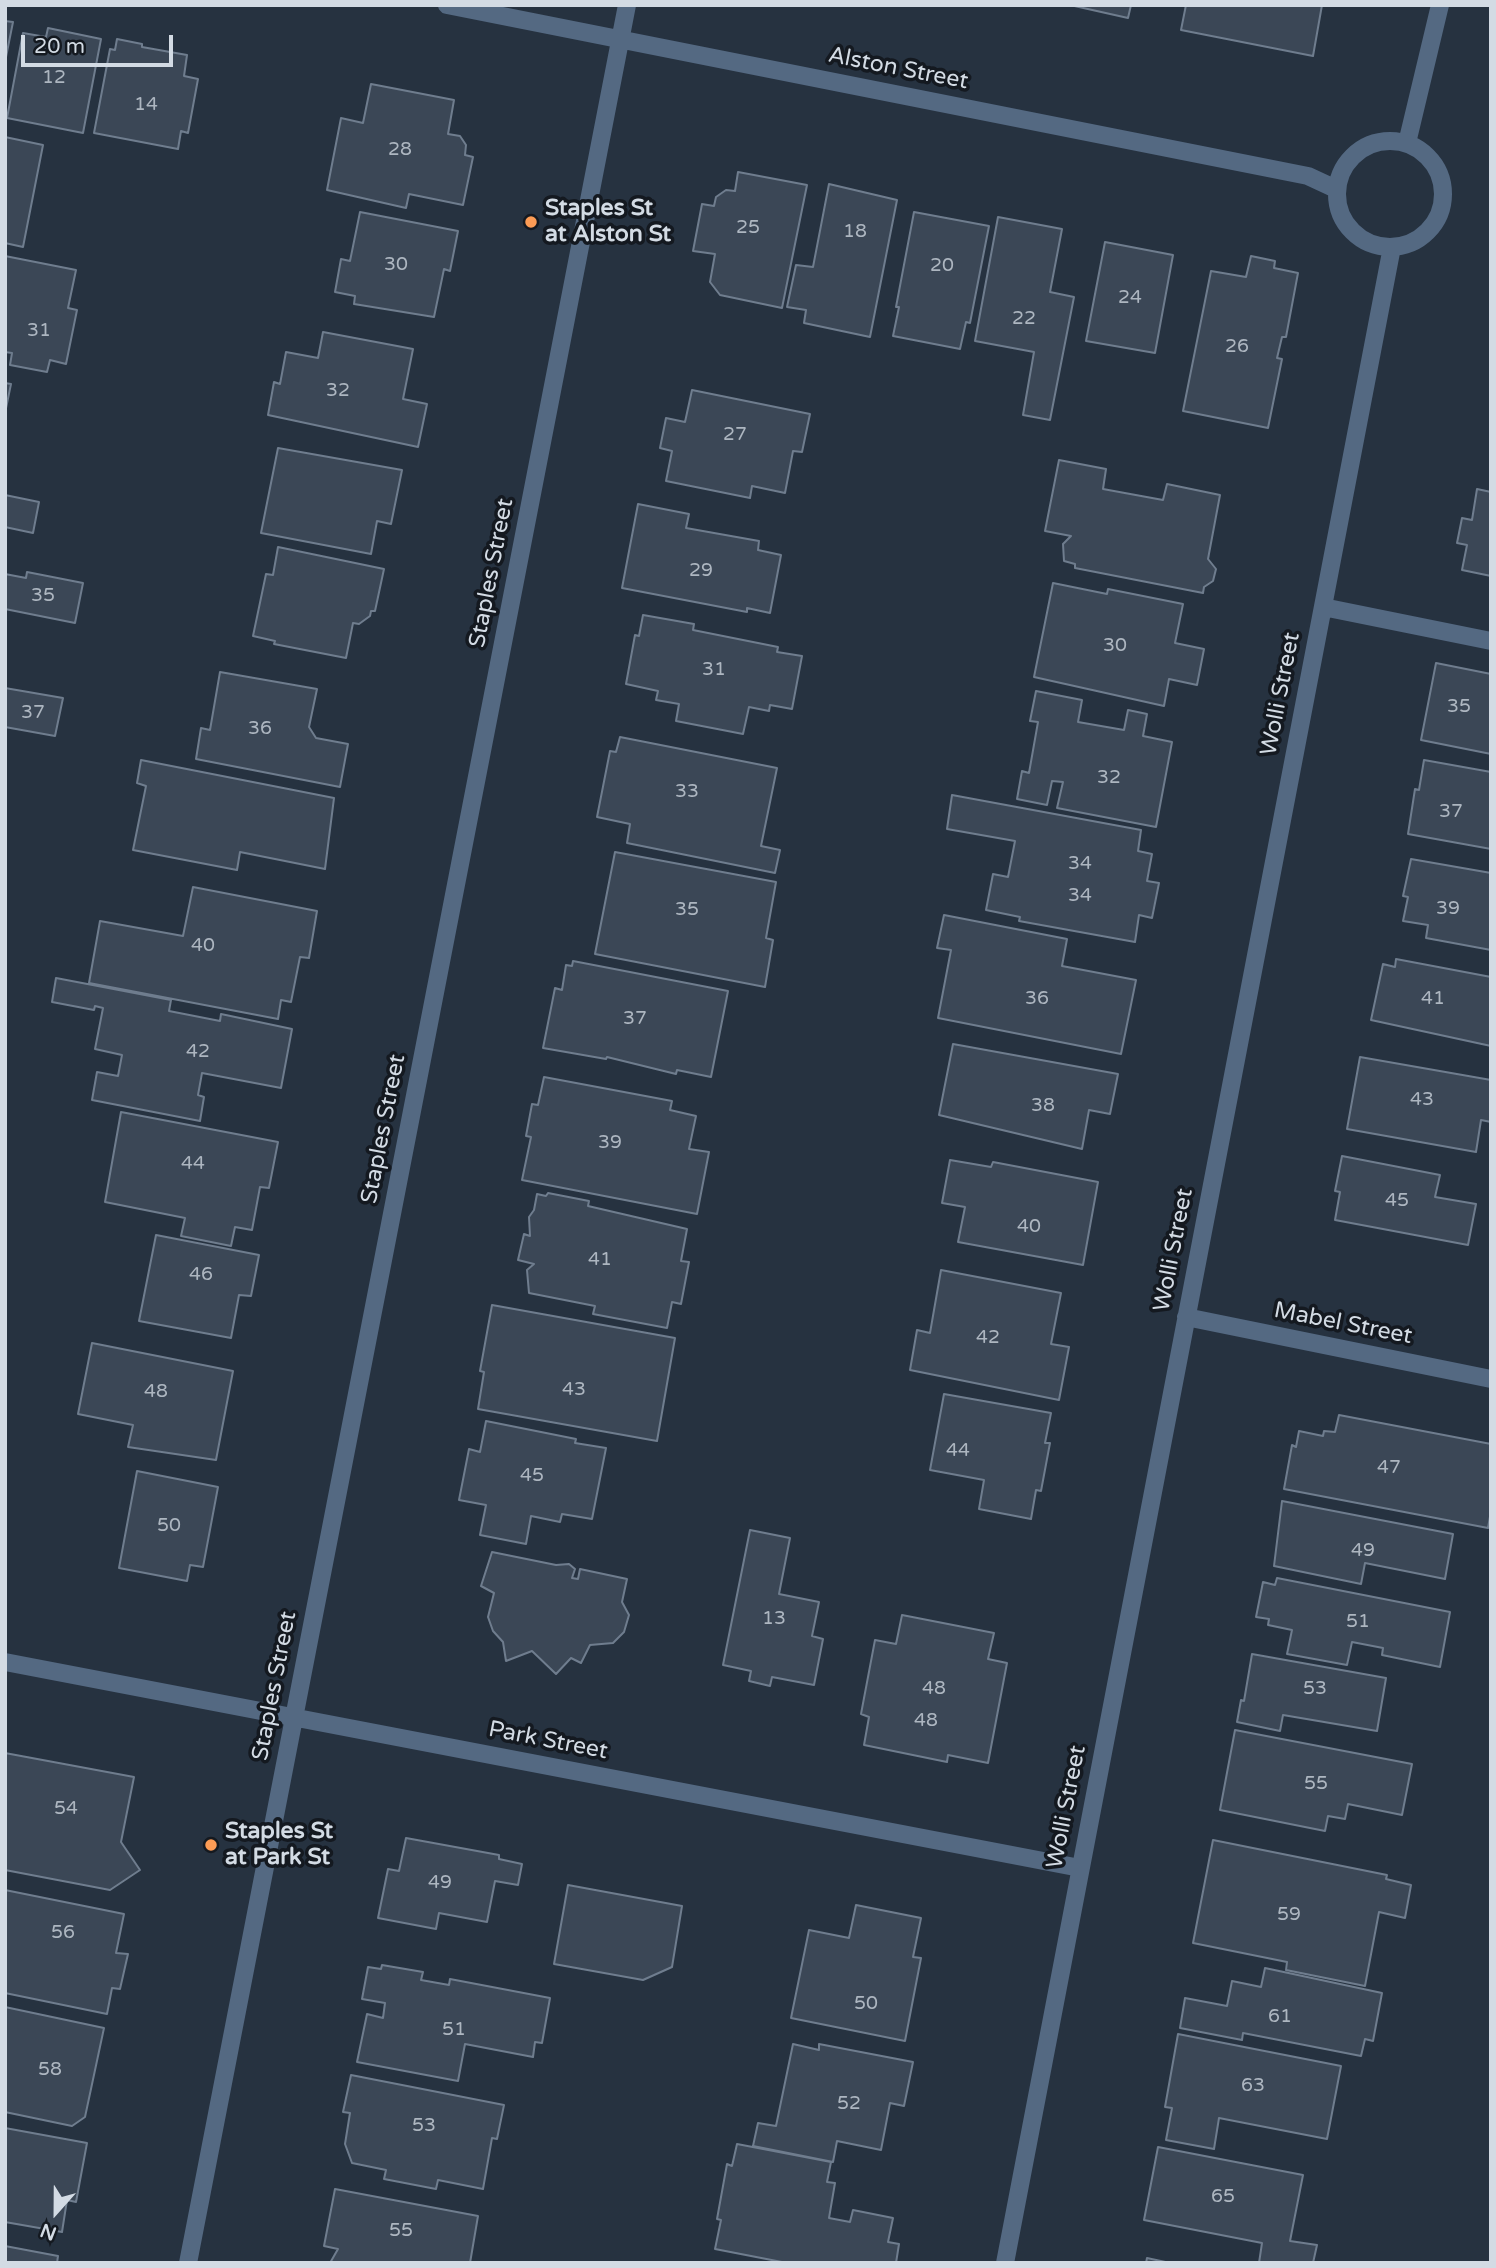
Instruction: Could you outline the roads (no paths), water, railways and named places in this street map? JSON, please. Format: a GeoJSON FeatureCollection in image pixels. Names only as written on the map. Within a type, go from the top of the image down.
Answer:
{"type":"FeatureCollection","features":[{"type":"Feature","properties":{"kind":"street","name":"Alston Street"},"geometry":{"type":"LineString","coordinates":[[447,5],[1308,176],[1336,188]]}},
{"type":"Feature","properties":{"kind":"street","name":"Staples Street"},"geometry":{"type":"LineString","coordinates":[[188,2263],[627,5]]}},
{"type":"Feature","properties":{"kind":"street"},"geometry":{"type":"LineString","coordinates":[[1407,143],[1440,5]]}},
{"type":"Feature","properties":{"kind":"street"},"geometry":{"type":"LineString","coordinates":[[1376,142],[1407,143],[1424,152],[1435,167],[1442,184],[1443,201],[1437,219],[1426,234],[1410,243],[1392,247],[1374,245],[1358,237],[1346,223],[1338,206],[1336,188],[1349,159],[1361,149],[1376,142]]}},
{"type":"Feature","properties":{"kind":"street","name":"Wolli Street"},"geometry":{"type":"LineString","coordinates":[[1004,2263],[1392,247]]}},
{"type":"Feature","properties":{"kind":"street"},"geometry":{"type":"LineString","coordinates":[[1322,607],[1491,641]]}},
{"type":"Feature","properties":{"kind":"street","name":"Mabel Street"},"geometry":{"type":"LineString","coordinates":[[1186,1318],[1491,1379]]}},
{"type":"Feature","properties":{"kind":"street","name":"Park Street"},"geometry":{"type":"LineString","coordinates":[[5,1662],[1080,1868]]}},
{"type":"Feature","properties":{"kind":"place","name":"Staples St at Alston St"},"geometry":{"type":"Point","coordinates":[531,222]}},
{"type":"Feature","properties":{"kind":"place","name":"Staples St at Park St"},"geometry":{"type":"Point","coordinates":[211,1845]}}]}
